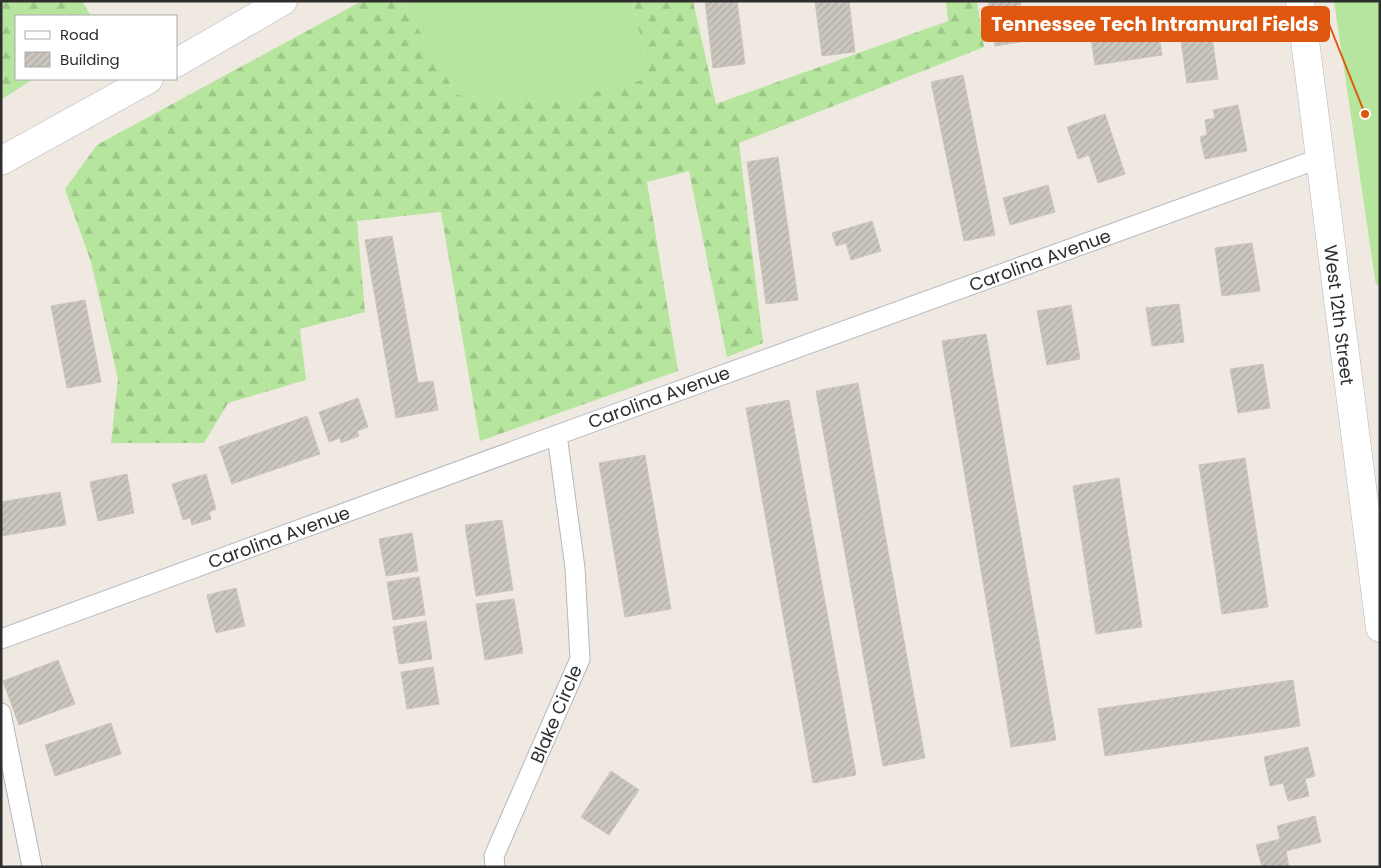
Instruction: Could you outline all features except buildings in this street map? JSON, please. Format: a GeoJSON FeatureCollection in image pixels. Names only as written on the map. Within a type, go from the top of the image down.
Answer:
{"type":"FeatureCollection","features":[{"type":"Feature","properties":{"kind":"main road"},"geometry":{"type":"LineString","coordinates":[[178,62],[283,1]]}},
{"type":"Feature","properties":{"kind":"main road","name":"West 12th Street"},"geometry":{"type":"LineString","coordinates":[[1300,1],[1318,159],[1380,628]]}},
{"type":"Feature","properties":{"kind":"main road"},"geometry":{"type":"LineString","coordinates":[[1,161],[147,80]]}},
{"type":"Feature","properties":{"kind":"street","name":"Carolina Avenue"},"geometry":{"type":"LineString","coordinates":[[1,639],[1318,159]]}},
{"type":"Feature","properties":{"kind":"street","name":"Blake Circle"},"geometry":{"type":"LineString","coordinates":[[495,867],[494,856],[580,659],[575,568],[557,435]]}},
{"type":"Feature","properties":{"kind":"street"},"geometry":{"type":"LineString","coordinates":[[1,713],[32,867]]}},
{"type":"Feature","properties":{"kind":"green space"},"geometry":{"type":"Polygon","coordinates":[[[1,1],[82,1],[90,15],[15,15],[15,80],[31,80],[1,100],[1,1]]]}},
{"type":"Feature","properties":{"kind":"green space"},"geometry":{"type":"Polygon","coordinates":[[[362,1],[402,1],[457,95],[549,103],[650,78],[632,1],[693,1],[716,104],[948,21],[946,1],[977,1],[984,47],[739,143],[763,343],[727,357],[689,171],[647,182],[678,371],[480,441],[441,212],[357,221],[365,312],[300,329],[306,380],[228,403],[204,443],[111,443],[118,379],[91,262],[65,189],[97,145],[362,1]]]}},
{"type":"Feature","properties":{"kind":"green space"},"geometry":{"type":"Polygon","coordinates":[[[402,1],[632,1],[650,78],[549,103],[457,95],[402,1]]]}},
{"type":"Feature","properties":{"kind":"green space"},"geometry":{"type":"Polygon","coordinates":[[[1334,1],[1380,1],[1380,284],[1376,285],[1334,1]]]}},
{"type":"Feature","properties":{"kind":"place","name":"Tennessee Tech Intramural Fields"},"geometry":{"type":"Point","coordinates":[1365,114]}}]}
